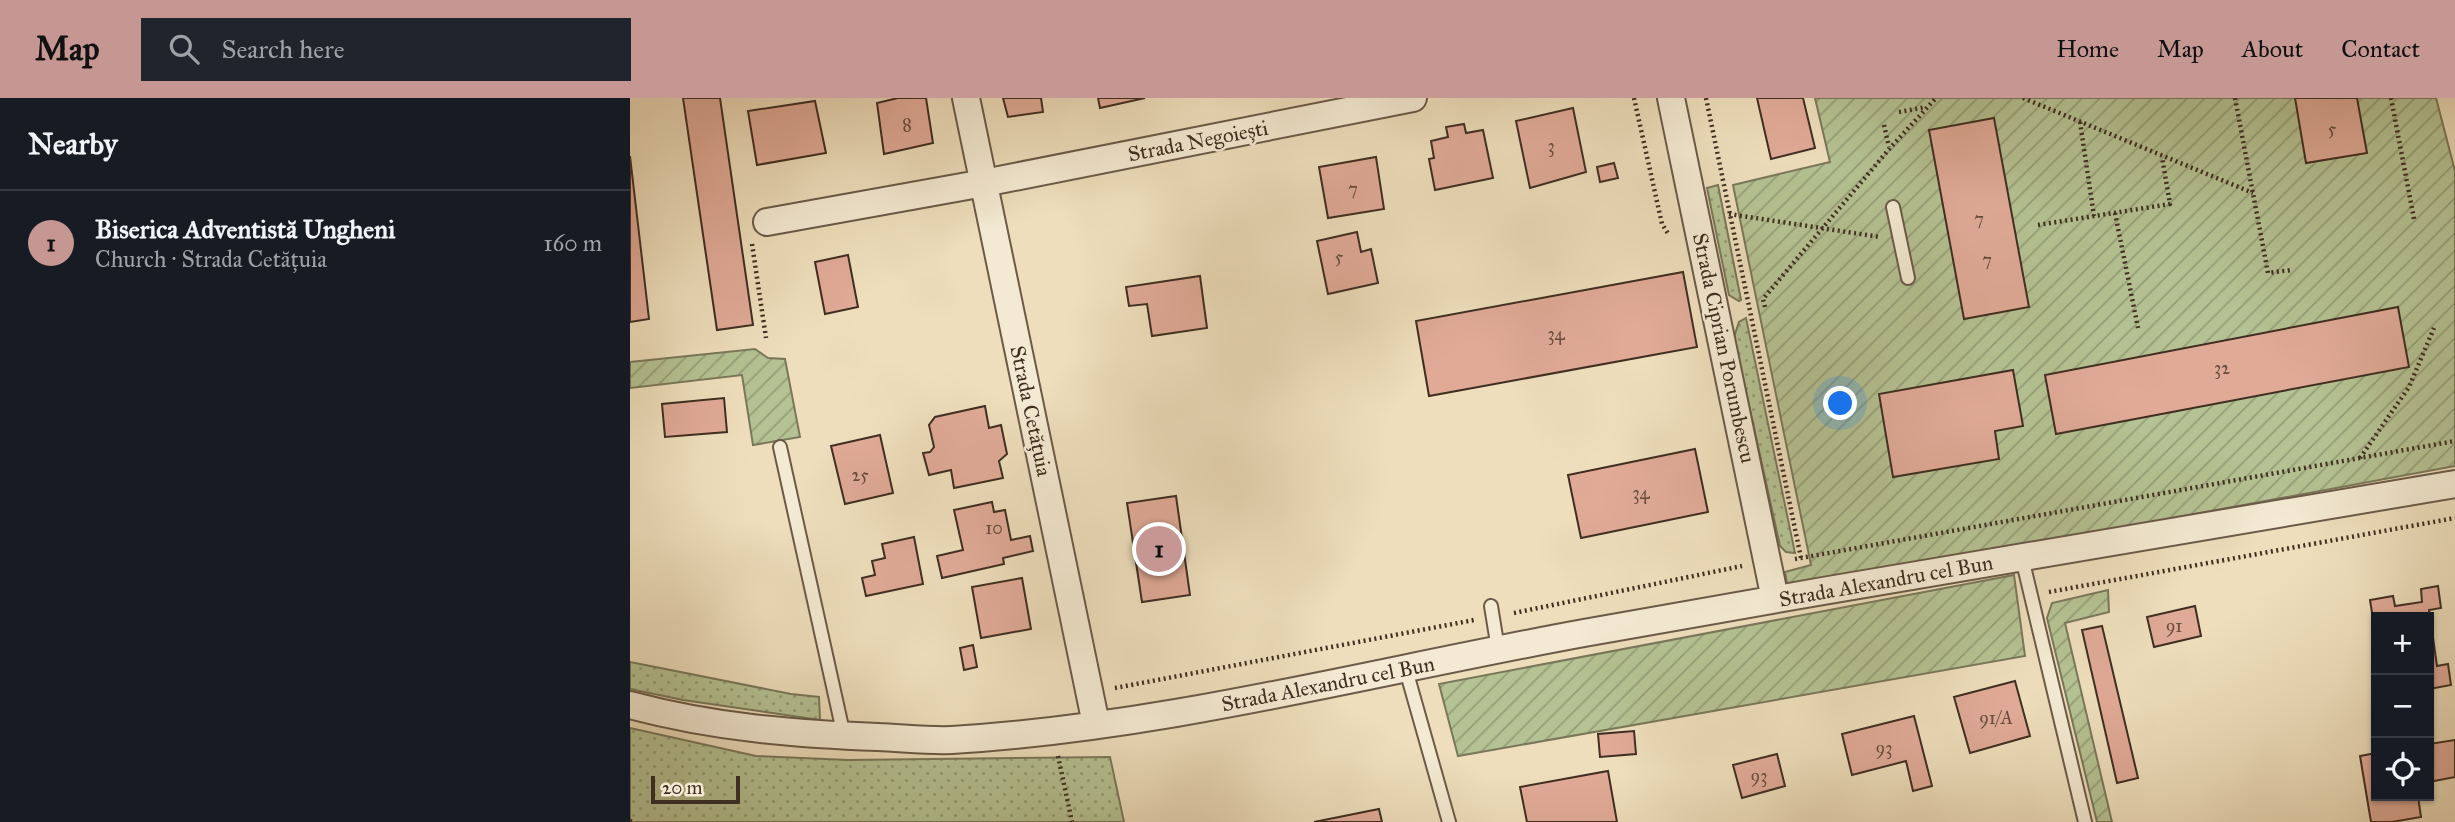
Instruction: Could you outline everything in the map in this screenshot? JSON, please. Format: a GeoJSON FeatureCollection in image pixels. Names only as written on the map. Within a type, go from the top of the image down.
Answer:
{"type":"FeatureCollection","features":[{"type":"Feature","properties":{"kind":"street","name":"Strada Cetățuia"},"geometry":{"type":"LineString","coordinates":[[966,98],[1096,724]]}},
{"type":"Feature","properties":{"kind":"street","name":"Strada Negoiești"},"geometry":{"type":"LineString","coordinates":[[767,222],[984,183],[1413,98]]}},
{"type":"Feature","properties":{"kind":"street","name":"Strada Ciprian Porumbescu"},"geometry":{"type":"LineString","coordinates":[[1671,98],[1775,599]]}},
{"type":"Feature","properties":{"kind":"street","name":"Strada Alexandru cel Bun"},"geometry":{"type":"LineString","coordinates":[[630,705],[677,717],[736,727],[844,736],[947,740],[1053,731],[1140,719],[1406,670],[1498,649],[1775,599],[2455,484]]}},
{"type":"Feature","properties":{"kind":"lane"},"geometry":{"type":"LineString","coordinates":[[1893,207],[1908,278]]}},
{"type":"Feature","properties":{"kind":"lane"},"geometry":{"type":"LineString","coordinates":[[780,447],[844,736]]}},
{"type":"Feature","properties":{"kind":"lane","name":"Strada Alexandru cel Bun"},"geometry":{"type":"LineString","coordinates":[[2022,558],[2085,822]]}},
{"type":"Feature","properties":{"kind":"lane"},"geometry":{"type":"LineString","coordinates":[[1491,606],[1498,649]]}},
{"type":"Feature","properties":{"kind":"lane"},"geometry":{"type":"LineString","coordinates":[[1406,670],[1449,822]]}},
{"type":"Feature","properties":{"kind":"path"},"geometry":{"type":"LineString","coordinates":[[1706,98],[1801,558]]}},
{"type":"Feature","properties":{"kind":"path"},"geometry":{"type":"LineString","coordinates":[[1765,307],[1763,299],[1821,228],[1936,98]]}},
{"type":"Feature","properties":{"kind":"path"},"geometry":{"type":"LineString","coordinates":[[2023,98],[2253,193]]}},
{"type":"Feature","properties":{"kind":"path"},"geometry":{"type":"LineString","coordinates":[[2235,98],[2268,273],[2291,270]]}},
{"type":"Feature","properties":{"kind":"path"},"geometry":{"type":"LineString","coordinates":[[2391,98],[2414,219]]}},
{"type":"Feature","properties":{"kind":"path"},"geometry":{"type":"LineString","coordinates":[[1899,112],[1926,107]]}},
{"type":"Feature","properties":{"kind":"path"},"geometry":{"type":"LineString","coordinates":[[2080,122],[2094,216]]}},
{"type":"Feature","properties":{"kind":"path"},"geometry":{"type":"LineString","coordinates":[[1885,125],[1890,148]]}},
{"type":"Feature","properties":{"kind":"path"},"geometry":{"type":"LineString","coordinates":[[2038,225],[2170,204],[2162,156]]}},
{"type":"Feature","properties":{"kind":"path"},"geometry":{"type":"LineString","coordinates":[[2115,213],[2138,328]]}},
{"type":"Feature","properties":{"kind":"path"},"geometry":{"type":"LineString","coordinates":[[1729,214],[1900,239]]}},
{"type":"Feature","properties":{"kind":"path"},"geometry":{"type":"LineString","coordinates":[[766,338],[751,236],[767,222]]}},
{"type":"Feature","properties":{"kind":"path"},"geometry":{"type":"LineString","coordinates":[[2360,459],[2409,387],[2434,328]]}},
{"type":"Feature","properties":{"kind":"path"},"geometry":{"type":"LineString","coordinates":[[2031,595],[2455,518]]}},
{"type":"Feature","properties":{"kind":"path"},"geometry":{"type":"LineString","coordinates":[[1053,731],[1072,822]]}},
{"type":"Feature","properties":{"kind":"path"},"geometry":{"type":"LineString","coordinates":[[630,821],[635,822]]}},
{"type":"Feature","properties":{"kind":"green space"},"geometry":{"type":"Polygon","coordinates":[[[1815,98],[2436,98],[2455,171],[2455,466],[1788,589],[1785,572],[1811,565],[1733,185],[1830,162],[1815,98]]]}},
{"type":"Feature","properties":{"kind":"green space"},"geometry":{"type":"Polygon","coordinates":[[[1718,185],[1741,300],[1739,301],[1729,295],[1707,188],[1718,185]]]}},
{"type":"Feature","properties":{"kind":"green space"},"geometry":{"type":"Polygon","coordinates":[[[1746,318],[1795,553],[1786,552],[1780,546],[1734,337],[1739,322],[1746,318]]]}},
{"type":"Feature","properties":{"kind":"green space"},"geometry":{"type":"Polygon","coordinates":[[[755,349],[768,358],[785,359],[800,437],[753,445],[742,375],[630,388],[630,362],[755,349]]]}},
{"type":"Feature","properties":{"kind":"green space"},"geometry":{"type":"Polygon","coordinates":[[[2014,575],[2025,656],[1458,756],[1439,684],[2014,575]]]}},
{"type":"Feature","properties":{"kind":"green space"},"geometry":{"type":"Polygon","coordinates":[[[2108,590],[2109,612],[2065,623],[2112,822],[2097,822],[2047,618],[2052,603],[2108,590]]]}},
{"type":"Feature","properties":{"kind":"green space"},"geometry":{"type":"Polygon","coordinates":[[[630,662],[791,694],[819,697],[820,720],[683,700],[630,689],[630,662]]]}},
{"type":"Feature","properties":{"kind":"green space"},"geometry":{"type":"Polygon","coordinates":[[[630,728],[756,756],[848,760],[1110,757],[1124,822],[630,822],[630,728]]]}},
{"type":"Feature","properties":{"kind":"building"},"geometry":{"type":"Polygon","coordinates":[[[683,98],[720,98],[753,325],[717,330],[683,98]]]}},
{"type":"Feature","properties":{"kind":"building"},"geometry":{"type":"Polygon","coordinates":[[[898,98],[926,98],[933,143],[884,154],[877,103],[898,98]]]}},
{"type":"Feature","properties":{"kind":"building"},"geometry":{"type":"Polygon","coordinates":[[[1003,98],[1041,98],[1043,112],[1008,117],[1003,98]]]}},
{"type":"Feature","properties":{"kind":"building"},"geometry":{"type":"Polygon","coordinates":[[[1098,98],[1145,98],[1100,108],[1098,98]]]}},
{"type":"Feature","properties":{"kind":"building"},"geometry":{"type":"Polygon","coordinates":[[[1757,98],[1803,98],[1815,148],[1771,159],[1757,98]]]}},
{"type":"Feature","properties":{"kind":"building"},"geometry":{"type":"Polygon","coordinates":[[[2295,98],[2357,98],[2367,153],[2306,163],[2295,98]]]}},
{"type":"Feature","properties":{"kind":"building"},"geometry":{"type":"Polygon","coordinates":[[[815,101],[826,153],[757,165],[748,111],[815,101]]]}},
{"type":"Feature","properties":{"kind":"building"},"geometry":{"type":"Polygon","coordinates":[[[1573,108],[1586,172],[1530,188],[1516,121],[1573,108]]]}},
{"type":"Feature","properties":{"kind":"building"},"geometry":{"type":"Polygon","coordinates":[[[1994,118],[2029,307],[1964,319],[1929,130],[1994,118]]]}},
{"type":"Feature","properties":{"kind":"building"},"geometry":{"type":"Polygon","coordinates":[[[1464,124],[1466,133],[1483,130],[1493,178],[1435,190],[1429,159],[1434,158],[1431,141],[1448,137],[1446,127],[1464,124]]]}},
{"type":"Feature","properties":{"kind":"building"},"geometry":{"type":"Polygon","coordinates":[[[630,156],[649,319],[630,322],[630,156]]]}},
{"type":"Feature","properties":{"kind":"building"},"geometry":{"type":"Polygon","coordinates":[[[1376,157],[1384,209],[1328,218],[1319,167],[1376,157]]]}},
{"type":"Feature","properties":{"kind":"building"},"geometry":{"type":"Polygon","coordinates":[[[1614,163],[1618,178],[1600,182],[1597,167],[1614,163]]]}},
{"type":"Feature","properties":{"kind":"building"},"geometry":{"type":"Polygon","coordinates":[[[1357,232],[1361,252],[1371,249],[1378,283],[1328,294],[1317,241],[1357,232]]]}},
{"type":"Feature","properties":{"kind":"building"},"geometry":{"type":"Polygon","coordinates":[[[848,255],[858,307],[825,314],[815,262],[848,255]]]}},
{"type":"Feature","properties":{"kind":"building"},"geometry":{"type":"Polygon","coordinates":[[[1683,272],[1697,347],[1429,396],[1416,321],[1683,272]]]}},
{"type":"Feature","properties":{"kind":"building"},"geometry":{"type":"Polygon","coordinates":[[[1200,276],[1207,328],[1152,336],[1147,304],[1129,306],[1126,287],[1200,276]]]}},
{"type":"Feature","properties":{"kind":"building"},"geometry":{"type":"Polygon","coordinates":[[[2398,307],[2409,367],[2056,434],[2045,375],[2398,307]]]}},
{"type":"Feature","properties":{"kind":"building"},"geometry":{"type":"Polygon","coordinates":[[[2013,370],[2023,426],[1995,431],[1999,459],[1893,477],[1879,394],[2013,370]]]}},
{"type":"Feature","properties":{"kind":"building"},"geometry":{"type":"Polygon","coordinates":[[[724,398],[727,432],[665,437],[662,404],[724,398]]]}},
{"type":"Feature","properties":{"kind":"building"},"geometry":{"type":"Polygon","coordinates":[[[985,406],[989,428],[1001,425],[1007,454],[999,461],[1003,478],[954,488],[951,470],[929,475],[923,453],[930,452],[934,447],[929,425],[935,417],[985,406]]]}},
{"type":"Feature","properties":{"kind":"building"},"geometry":{"type":"Polygon","coordinates":[[[880,435],[893,493],[845,504],[831,446],[880,435]]]}},
{"type":"Feature","properties":{"kind":"building"},"geometry":{"type":"Polygon","coordinates":[[[1695,449],[1708,512],[1581,538],[1568,475],[1695,449]]]}},
{"type":"Feature","properties":{"kind":"building"},"geometry":{"type":"Polygon","coordinates":[[[1176,496],[1190,595],[1142,602],[1127,503],[1176,496]]]}},
{"type":"Feature","properties":{"kind":"building"},"geometry":{"type":"Polygon","coordinates":[[[992,502],[994,512],[1005,510],[1011,540],[1030,536],[1033,551],[1003,558],[1004,564],[942,578],[937,556],[963,550],[954,510],[992,502]]]}},
{"type":"Feature","properties":{"kind":"building"},"geometry":{"type":"Polygon","coordinates":[[[914,537],[923,584],[866,596],[862,578],[875,575],[872,561],[885,558],[882,544],[914,537]]]}},
{"type":"Feature","properties":{"kind":"building"},"geometry":{"type":"Polygon","coordinates":[[[1022,578],[1031,629],[981,638],[972,587],[1022,578]]]}},
{"type":"Feature","properties":{"kind":"building"},"geometry":{"type":"Polygon","coordinates":[[[2438,586],[2441,608],[2429,612],[2372,612],[2370,600],[2393,596],[2395,606],[2422,602],[2421,589],[2438,586]]]}},
{"type":"Feature","properties":{"kind":"building"},"geometry":{"type":"Polygon","coordinates":[[[2195,606],[2201,636],[2154,647],[2147,617],[2195,606]]]}},
{"type":"Feature","properties":{"kind":"building"},"geometry":{"type":"Polygon","coordinates":[[[2102,626],[2138,778],[2117,783],[2082,630],[2102,626]]]}},
{"type":"Feature","properties":{"kind":"building"},"geometry":{"type":"Polygon","coordinates":[[[973,645],[977,667],[964,670],[960,648],[973,645]]]}},
{"type":"Feature","properties":{"kind":"building"},"geometry":{"type":"Polygon","coordinates":[[[2434,645],[2437,666],[2448,664],[2451,685],[2434,688],[2434,645]]]}},
{"type":"Feature","properties":{"kind":"building"},"geometry":{"type":"Polygon","coordinates":[[[2015,681],[2030,736],[1970,753],[1954,697],[2015,681]]]}},
{"type":"Feature","properties":{"kind":"building"},"geometry":{"type":"Polygon","coordinates":[[[1914,716],[1932,786],[1913,791],[1906,761],[1852,775],[1842,734],[1914,716]]]}},
{"type":"Feature","properties":{"kind":"building"},"geometry":{"type":"Polygon","coordinates":[[[1634,731],[1636,754],[1600,757],[1598,734],[1634,731]]]}},
{"type":"Feature","properties":{"kind":"building"},"geometry":{"type":"Polygon","coordinates":[[[2455,740],[2455,777],[2434,781],[2434,743],[2455,740]]]}},
{"type":"Feature","properties":{"kind":"building"},"geometry":{"type":"Polygon","coordinates":[[[1777,754],[1785,786],[1742,798],[1733,765],[1777,754]]]}},
{"type":"Feature","properties":{"kind":"building"},"geometry":{"type":"Polygon","coordinates":[[[2371,754],[2371,801],[2419,801],[2421,817],[2371,822],[2360,756],[2371,754]]]}},
{"type":"Feature","properties":{"kind":"building"},"geometry":{"type":"Polygon","coordinates":[[[1608,771],[1617,822],[1527,822],[1520,787],[1608,771]]]}},
{"type":"Feature","properties":{"kind":"building"},"geometry":{"type":"Polygon","coordinates":[[[1379,809],[1382,822],[1314,822],[1379,809]]]}},
{"type":"Feature","properties":{"kind":"place","name":"Biserica Adventistă Ungheni"},"geometry":{"type":"Point","coordinates":[1159,549]}}]}
